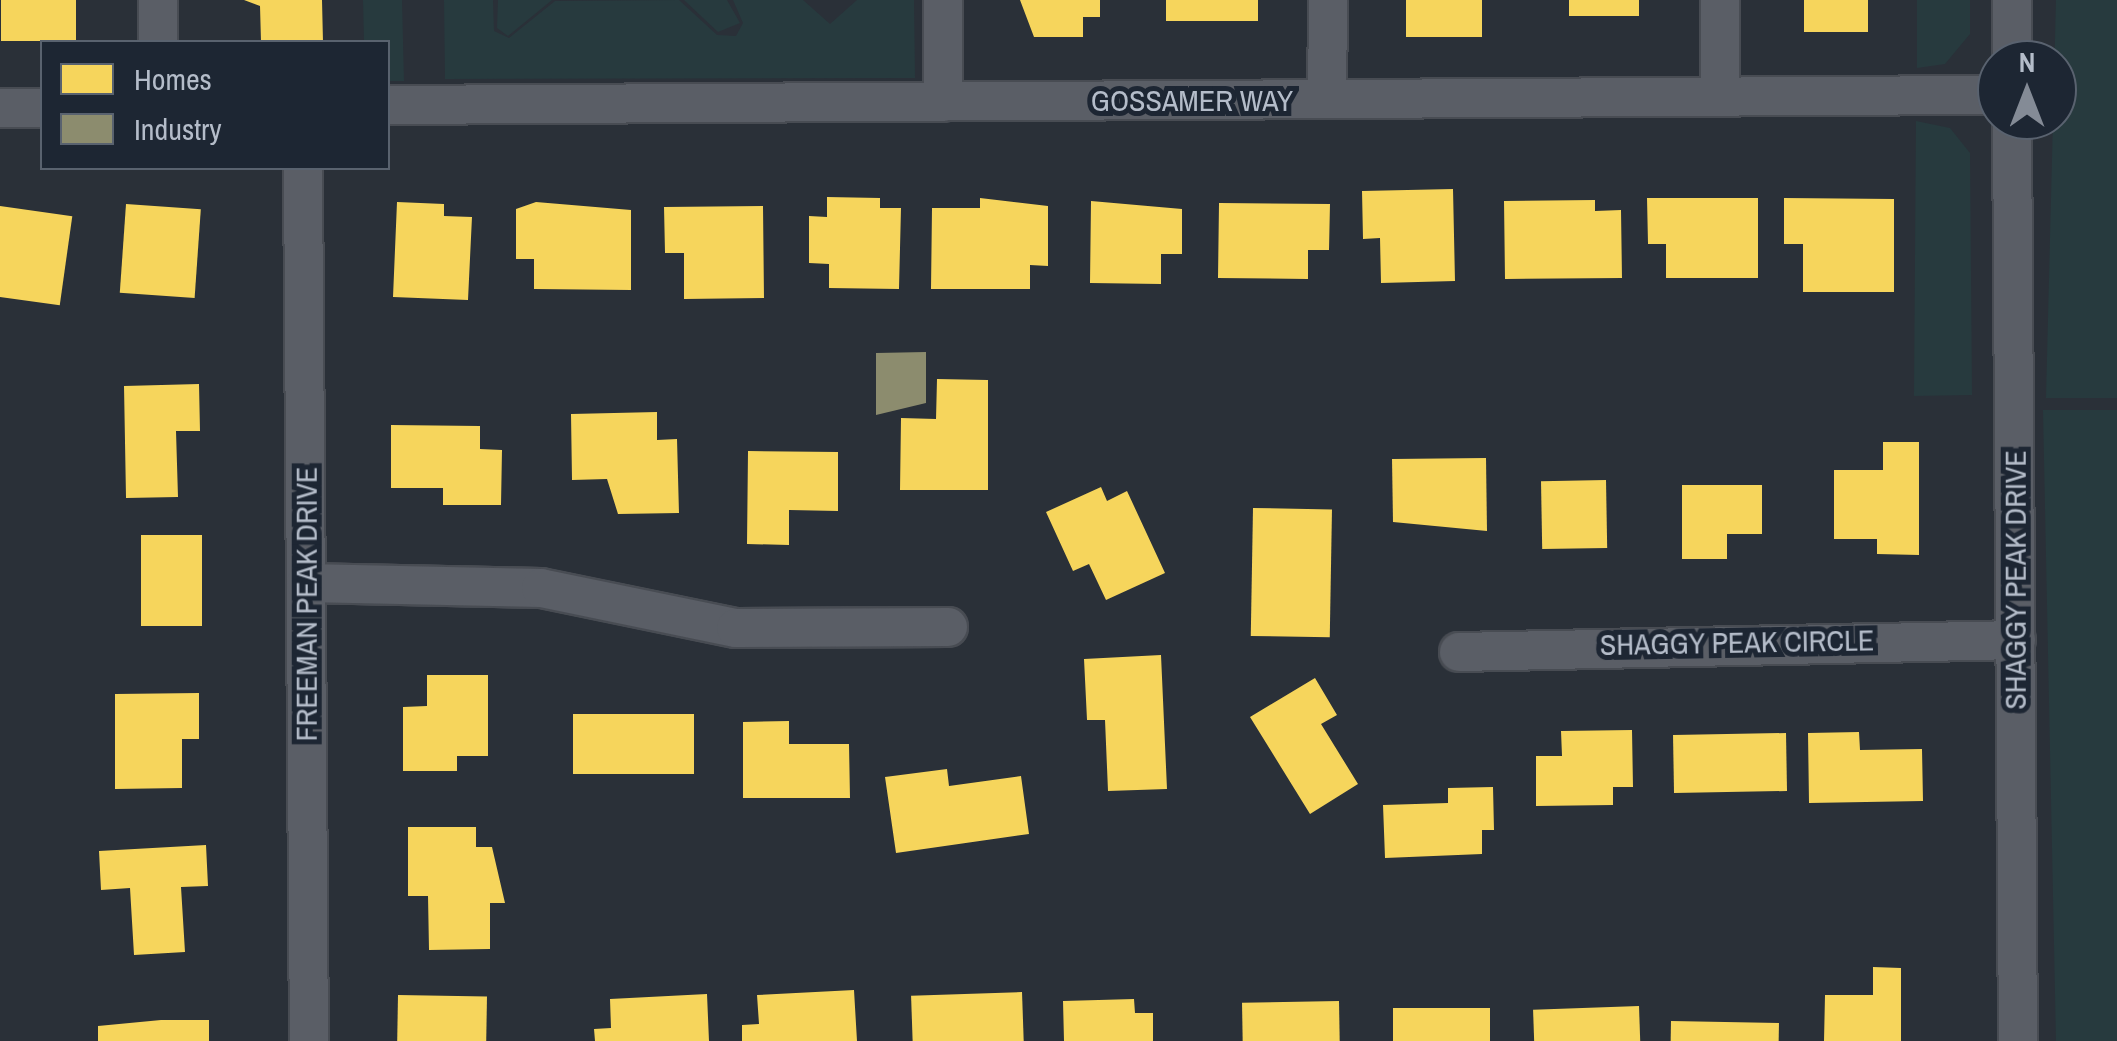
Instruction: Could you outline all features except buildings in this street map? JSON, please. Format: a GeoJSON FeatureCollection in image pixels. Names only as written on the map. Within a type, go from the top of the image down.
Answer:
{"type":"FeatureCollection","features":[{"type":"Feature","properties":{"kind":"street"},"geometry":{"type":"LineString","coordinates":[[158,0],[158,40]]}},
{"type":"Feature","properties":{"kind":"street"},"geometry":{"type":"LineString","coordinates":[[943,0],[944,102]]}},
{"type":"Feature","properties":{"kind":"street"},"geometry":{"type":"LineString","coordinates":[[1327,99],[1328,0]]}},
{"type":"Feature","properties":{"kind":"street"},"geometry":{"type":"LineString","coordinates":[[1720,0],[1720,97]]}},
{"type":"Feature","properties":{"kind":"street"},"geometry":{"type":"LineString","coordinates":[[2012,0],[2012,40]]}},
{"type":"Feature","properties":{"kind":"street","name":"GOSSAMER WAY"},"geometry":{"type":"LineString","coordinates":[[390,105],[1977,95]]}},
{"type":"Feature","properties":{"kind":"street"},"geometry":{"type":"LineString","coordinates":[[0,108],[40,108]]}},
{"type":"Feature","properties":{"kind":"street","name":"SHAGGY PEAK DRIVE"},"geometry":{"type":"LineString","coordinates":[[2012,140],[2018,1041]]}},
{"type":"Feature","properties":{"kind":"street","name":"FREEMAN PEAK DRIVE"},"geometry":{"type":"LineString","coordinates":[[303,170],[309,1041]]}},
{"type":"Feature","properties":{"kind":"street"},"geometry":{"type":"LineString","coordinates":[[306,583],[541,588],[736,628],[948,627]]}},
{"type":"Feature","properties":{"kind":"street","name":"SHAGGY PEAK CIRCLE"},"geometry":{"type":"LineString","coordinates":[[1459,652],[2016,640]]}},
{"type":"Feature","properties":{"kind":"green space"},"geometry":{"type":"Polygon","coordinates":[[[363,0],[402,0],[404,81],[390,81],[390,40],[364,40],[363,0]]]}},
{"type":"Feature","properties":{"kind":"green space"},"geometry":{"type":"Polygon","coordinates":[[[444,0],[493,0],[494,31],[509,38],[555,1],[679,0],[717,35],[736,36],[743,23],[733,0],[803,0],[830,24],[857,0],[914,0],[915,78],[445,79],[444,0]]]}},
{"type":"Feature","properties":{"kind":"green space"},"geometry":{"type":"Polygon","coordinates":[[[498,0],[552,0],[508,36],[497,28],[498,0]]]}},
{"type":"Feature","properties":{"kind":"green space"},"geometry":{"type":"Polygon","coordinates":[[[684,0],[727,0],[740,23],[718,32],[684,0]]]}},
{"type":"Feature","properties":{"kind":"green space"},"geometry":{"type":"Polygon","coordinates":[[[1917,0],[1970,0],[1970,34],[1945,64],[1917,68],[1917,0]]]}},
{"type":"Feature","properties":{"kind":"green space"},"geometry":{"type":"Polygon","coordinates":[[[2056,0],[2117,0],[2117,398],[2046,398],[2052,140],[2077,140],[2077,40],[2055,40],[2056,0]]]}},
{"type":"Feature","properties":{"kind":"green space"},"geometry":{"type":"Polygon","coordinates":[[[1916,121],[1950,128],[1970,153],[1972,395],[1914,396],[1916,121]]]}},
{"type":"Feature","properties":{"kind":"green space"},"geometry":{"type":"Polygon","coordinates":[[[2043,410],[2117,410],[2117,1041],[2056,1041],[2043,410]]]}}]}
